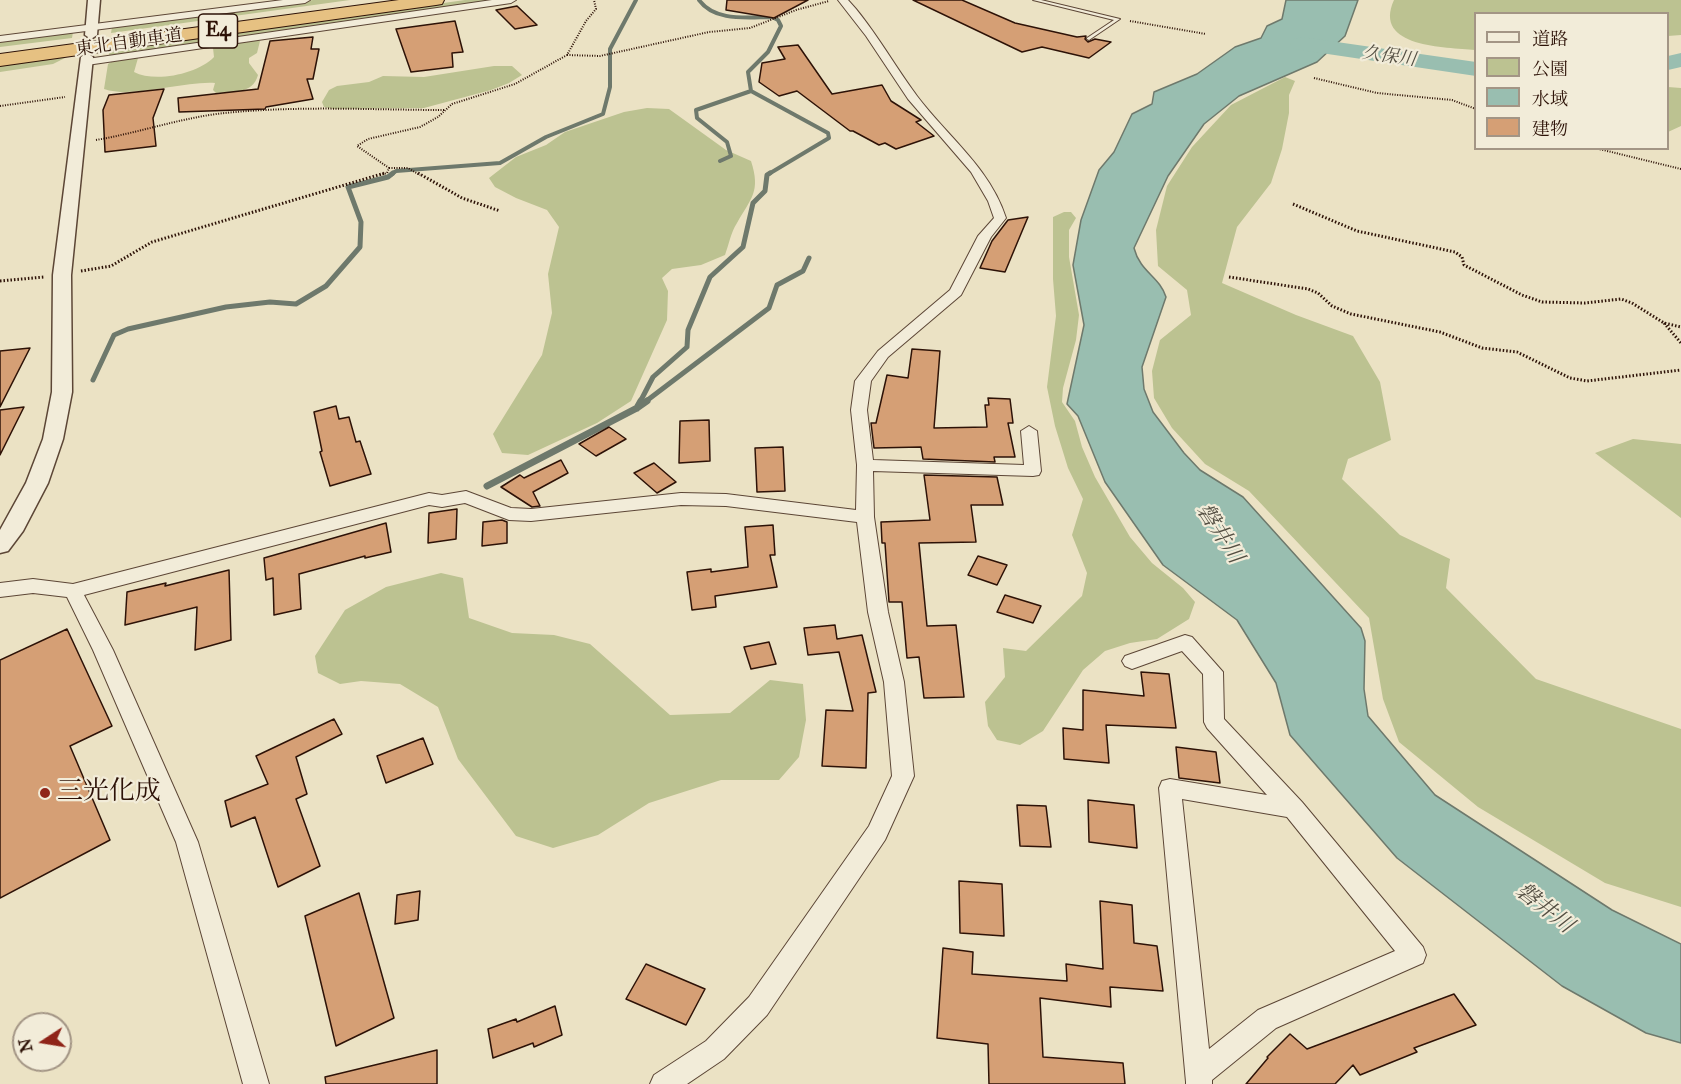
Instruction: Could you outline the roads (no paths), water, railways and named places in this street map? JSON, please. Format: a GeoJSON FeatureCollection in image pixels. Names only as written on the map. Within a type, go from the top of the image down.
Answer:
{"type":"FeatureCollection","features":[{"type":"Feature","properties":{"kind":"highway","name":"東北自動車道"},"geometry":{"type":"LineString","coordinates":[[0,52],[387,0]]}},
{"type":"Feature","properties":{"kind":"highway","name":"東北自動車道"},"geometry":{"type":"LineString","coordinates":[[0,60],[436,0]]}},
{"type":"Feature","properties":{"kind":"street"},"geometry":{"type":"LineString","coordinates":[[91,31],[94,0]]}},
{"type":"Feature","properties":{"kind":"street"},"geometry":{"type":"LineString","coordinates":[[0,39],[91,31],[305,0]]}},
{"type":"Feature","properties":{"kind":"street"},"geometry":{"type":"LineString","coordinates":[[0,545],[12,531],[37,483],[52,439],[62,392],[62,275],[87,60],[511,0]]}},
{"type":"Feature","properties":{"kind":"street"},"geometry":{"type":"LineString","coordinates":[[663,1084],[715,1050],[758,1006],[877,832],[903,777],[894,682],[878,612],[865,517],[865,465],[859,410],[863,381],[884,354],[956,292],[986,236],[1000,218],[997,203],[983,181],[912,98],[862,20],[843,0]]}},
{"type":"Feature","properties":{"kind":"street"},"geometry":{"type":"LineString","coordinates":[[865,465],[1033,471],[1029,431]]}},
{"type":"Feature","properties":{"kind":"street"},"geometry":{"type":"LineString","coordinates":[[0,590],[33,586],[73,591],[429,499],[442,501],[466,497],[509,514],[531,515],[681,499],[726,500],[865,517]]}},
{"type":"Feature","properties":{"kind":"street"},"geometry":{"type":"LineString","coordinates":[[73,591],[103,650],[187,842],[256,1084]]}},
{"type":"Feature","properties":{"kind":"street"},"geometry":{"type":"LineString","coordinates":[[1132,661],[1185,642],[1213,672],[1214,722],[1294,808],[1414,955],[1267,1019],[1198,1079]]}},
{"type":"Feature","properties":{"kind":"street"},"geometry":{"type":"LineString","coordinates":[[1198,1079],[1170,788],[1294,808]]}},
{"type":"Feature","properties":{"kind":"lane"},"geometry":{"type":"LineString","coordinates":[[1035,0],[1118,19],[1089,39]]}},
{"type":"Feature","properties":{"kind":"water","name":"磐井川"},"geometry":{"type":"Polygon","coordinates":[[[1286,0],[1358,0],[1345,36],[1317,62],[1239,96],[1204,124],[1168,176],[1134,248],[1141,263],[1159,284],[1166,297],[1142,367],[1144,389],[1153,412],[1184,453],[1200,470],[1243,497],[1361,628],[1365,641],[1364,689],[1368,716],[1435,795],[1612,910],[1681,944],[1681,1043],[1646,1033],[1562,986],[1397,858],[1290,735],[1276,683],[1237,620],[1163,565],[1105,482],[1078,416],[1067,404],[1084,325],[1073,265],[1081,220],[1099,170],[1114,152],[1132,114],[1152,104],[1154,92],[1197,74],[1235,47],[1261,38],[1267,26],[1282,19],[1286,0]]]}},
{"type":"Feature","properties":{"kind":"waterway"},"geometry":{"type":"LineString","coordinates":[[391,175],[396,171],[500,163],[546,137],[603,114],[610,87],[610,49],[636,0]]}},
{"type":"Feature","properties":{"kind":"waterway"},"geometry":{"type":"LineString","coordinates":[[699,0],[706,7],[723,15],[772,17],[778,20],[781,26],[768,52],[748,72],[751,91]]}},
{"type":"Feature","properties":{"kind":"waterway","name":"久保川"},"geometry":{"type":"LineString","coordinates":[[1302,44],[1474,69]]}},
{"type":"Feature","properties":{"kind":"waterway","name":"久保川"},"geometry":{"type":"LineString","coordinates":[[1669,63],[1681,60]]}},
{"type":"Feature","properties":{"kind":"waterway"},"geometry":{"type":"LineString","coordinates":[[720,161],[731,156],[727,142],[697,118],[696,110],[751,91]]}},
{"type":"Feature","properties":{"kind":"waterway"},"geometry":{"type":"LineString","coordinates":[[751,91],[828,133],[829,138],[767,175]]}},
{"type":"Feature","properties":{"kind":"waterway"},"geometry":{"type":"LineString","coordinates":[[93,380],[114,335],[128,329],[226,307],[270,302],[296,304],[326,286],[360,247],[361,222],[348,187],[388,177],[393,173]]}},
{"type":"Feature","properties":{"kind":"waterway"},"geometry":{"type":"LineString","coordinates":[[640,402],[653,377],[687,347],[688,330],[710,277],[743,247],[753,203],[765,191],[767,175]]}},
{"type":"Feature","properties":{"kind":"waterway"},"geometry":{"type":"LineString","coordinates":[[645,402],[769,308],[777,285],[803,271],[809,258]]}},
{"type":"Feature","properties":{"kind":"waterway"},"geometry":{"type":"LineString","coordinates":[[637,408],[641,401]]}},
{"type":"Feature","properties":{"kind":"waterway"},"geometry":{"type":"LineString","coordinates":[[637,408],[647,401]]}},
{"type":"Feature","properties":{"kind":"waterway"},"geometry":{"type":"LineString","coordinates":[[487,486],[637,408]]}},
{"type":"Feature","properties":{"kind":"place","name":"三光化成"},"geometry":{"type":"Point","coordinates":[45,793]}}]}
